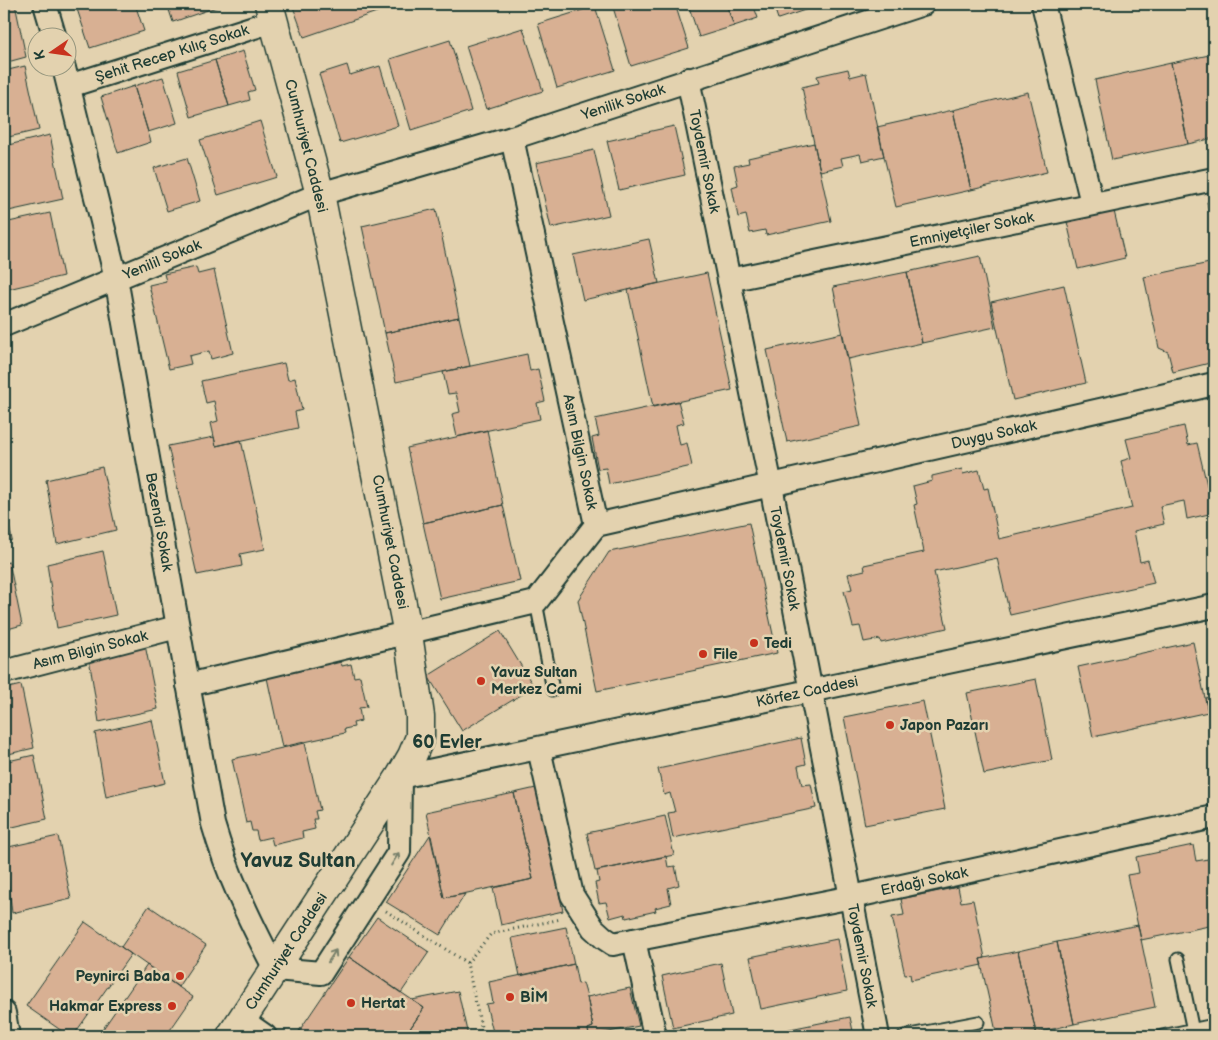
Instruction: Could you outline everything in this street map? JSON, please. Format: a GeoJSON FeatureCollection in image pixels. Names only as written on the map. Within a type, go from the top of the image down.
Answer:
{"type":"FeatureCollection","features":[{"type":"Feature","properties":{"kind":"street"},"geometry":{"type":"LineString","coordinates":[[45,4],[52,28]]}},
{"type":"Feature","properties":{"kind":"street","name":"Yenilik Sokak"},"geometry":{"type":"LineString","coordinates":[[320,194],[512,138],[900,7],[923,4]]}},
{"type":"Feature","properties":{"kind":"street"},"geometry":{"type":"LineString","coordinates":[[1042,4],[1092,203]]}},
{"type":"Feature","properties":{"kind":"street","name":"Şehit Recep Kılıç Sokak"},"geometry":{"type":"LineString","coordinates":[[78,73],[271,12]]}},
{"type":"Feature","properties":{"kind":"street","name":"Cumhuriyet Caddesi"},"geometry":{"type":"LineString","coordinates":[[236,1028],[400,777],[420,737],[420,716],[408,634],[320,194],[271,12]]}},
{"type":"Feature","properties":{"kind":"street","name":"Bezendi Sokak"},"geometry":{"type":"LineString","coordinates":[[66,78],[116,278],[176,627],[214,824],[222,852],[244,910],[275,969]]}},
{"type":"Feature","properties":{"kind":"street","name":"Toydemir Sokak"},"geometry":{"type":"LineString","coordinates":[[688,79],[812,691],[878,1036]]}},
{"type":"Feature","properties":{"kind":"street","name":"Asım Bilgin Sokak"},"geometry":{"type":"LineString","coordinates":[[512,138],[596,525],[536,602]]}},
{"type":"Feature","properties":{"kind":"street","name":"Emniyetçiler Sokak"},"geometry":{"type":"LineString","coordinates":[[729,280],[1214,179]]}},
{"type":"Feature","properties":{"kind":"street","name":"Yenilil Sokak"},"geometry":{"type":"LineString","coordinates":[[4,325],[320,194]]}},
{"type":"Feature","properties":{"kind":"street","name":"Duygu Sokak"},"geometry":{"type":"LineString","coordinates":[[596,525],[1214,384]]}},
{"type":"Feature","properties":{"kind":"street"},"geometry":{"type":"LineString","coordinates":[[188,685],[536,602]]}},
{"type":"Feature","properties":{"kind":"street","name":"Körfez Caddesi"},"geometry":{"type":"LineString","coordinates":[[400,777],[1214,606]]}},
{"type":"Feature","properties":{"kind":"street","name":"Asım Bilgin Sokak"},"geometry":{"type":"LineString","coordinates":[[4,672],[176,627]]}},
{"type":"Feature","properties":{"kind":"street","name":"Erdağı Sokak"},"geometry":{"type":"LineString","coordinates":[[539,749],[572,895],[584,915],[604,938],[613,944],[852,897],[1214,817]]}},
{"type":"Feature","properties":{"kind":"street"},"geometry":{"type":"LineString","coordinates":[[275,969],[321,973],[399,852],[400,777]]}},
{"type":"Feature","properties":{"kind":"street"},"geometry":{"type":"LineString","coordinates":[[634,940],[655,1036]]}},
{"type":"Feature","properties":{"kind":"street"},"geometry":{"type":"LineString","coordinates":[[4,1012],[8,1036]]}},
{"type":"Feature","properties":{"kind":"street"},"geometry":{"type":"LineString","coordinates":[[236,1028],[265,1036]]}},
{"type":"Feature","properties":{"kind":"lane"},"geometry":{"type":"LineString","coordinates":[[536,602],[553,690]]}},
{"type":"Feature","properties":{"kind":"lane"},"geometry":{"type":"LineString","coordinates":[[1178,959],[1194,1033]]}},
{"type":"Feature","properties":{"kind":"lane"},"geometry":{"type":"LineString","coordinates":[[904,1036],[978,1022]]}},
{"type":"Feature","properties":{"kind":"lane"},"geometry":{"type":"LineString","coordinates":[[1162,1036],[1194,1033],[1214,1025]]}},
{"type":"Feature","properties":{"kind":"path"},"geometry":{"type":"LineString","coordinates":[[368,900],[468,963],[483,1036]]}},
{"type":"Feature","properties":{"kind":"path"},"geometry":{"type":"LineString","coordinates":[[468,963],[491,934],[584,915]]}},
{"type":"Feature","properties":{"kind":"building"},"geometry":{"type":"Polygon","coordinates":[[[4,4],[15,4],[26,57],[4,63],[4,4]]]}},
{"type":"Feature","properties":{"kind":"building"},"geometry":{"type":"Polygon","coordinates":[[[94,4],[135,4],[144,31],[90,48],[77,9],[94,4]]]}},
{"type":"Feature","properties":{"kind":"building"},"geometry":{"type":"Polygon","coordinates":[[[167,4],[225,4],[173,22],[167,4]]]}},
{"type":"Feature","properties":{"kind":"building"},"geometry":{"type":"Polygon","coordinates":[[[292,4],[400,4],[304,37],[292,4]]]}},
{"type":"Feature","properties":{"kind":"building"},"geometry":{"type":"Polygon","coordinates":[[[612,4],[675,4],[689,48],[631,66],[612,4]]]}},
{"type":"Feature","properties":{"kind":"building"},"geometry":{"type":"Polygon","coordinates":[[[688,4],[726,4],[734,26],[699,37],[688,4]]]}},
{"type":"Feature","properties":{"kind":"building"},"geometry":{"type":"Polygon","coordinates":[[[726,4],[753,4],[758,18],[734,26],[726,4]]]}},
{"type":"Feature","properties":{"kind":"building"},"geometry":{"type":"Polygon","coordinates":[[[773,4],[809,4],[811,8],[778,19],[773,4]]]}},
{"type":"Feature","properties":{"kind":"building"},"geometry":{"type":"Polygon","coordinates":[[[595,6],[615,70],[557,88],[538,24],[595,6]]]}},
{"type":"Feature","properties":{"kind":"building"},"geometry":{"type":"Polygon","coordinates":[[[523,28],[543,91],[486,109],[466,46],[523,28]]]}},
{"type":"Feature","properties":{"kind":"building"},"geometry":{"type":"Polygon","coordinates":[[[450,40],[471,111],[411,130],[390,59],[450,40]]]}},
{"type":"Feature","properties":{"kind":"building"},"geometry":{"type":"Polygon","coordinates":[[[243,51],[255,90],[248,92],[250,100],[229,106],[215,60],[243,51]]]}},
{"type":"Feature","properties":{"kind":"building"},"geometry":{"type":"Polygon","coordinates":[[[1214,54],[1214,138],[1188,144],[1171,63],[1214,54]]]}},
{"type":"Feature","properties":{"kind":"building"},"geometry":{"type":"Polygon","coordinates":[[[215,60],[229,106],[191,117],[178,71],[215,60]]]}},
{"type":"Feature","properties":{"kind":"building"},"geometry":{"type":"Polygon","coordinates":[[[1171,63],[1188,144],[1112,160],[1095,80],[1171,63]]]}},
{"type":"Feature","properties":{"kind":"building"},"geometry":{"type":"Polygon","coordinates":[[[347,65],[350,75],[380,66],[398,126],[340,143],[319,74],[347,65]]]}},
{"type":"Feature","properties":{"kind":"building"},"geometry":{"type":"Polygon","coordinates":[[[25,66],[39,130],[4,138],[4,71],[25,66]]]}},
{"type":"Feature","properties":{"kind":"building"},"geometry":{"type":"Polygon","coordinates":[[[848,69],[850,77],[866,73],[884,156],[862,161],[860,154],[841,158],[843,166],[820,171],[802,87],[819,83],[817,76],[848,69]]]}},
{"type":"Feature","properties":{"kind":"building"},"geometry":{"type":"Polygon","coordinates":[[[163,77],[177,123],[148,132],[134,86],[163,77]]]}},
{"type":"Feature","properties":{"kind":"building"},"geometry":{"type":"Polygon","coordinates":[[[134,86],[151,142],[118,153],[101,97],[134,86]]]}},
{"type":"Feature","properties":{"kind":"building"},"geometry":{"type":"Polygon","coordinates":[[[1028,92],[1047,172],[971,190],[953,110],[1028,92]]]}},
{"type":"Feature","properties":{"kind":"building"},"geometry":{"type":"Polygon","coordinates":[[[953,110],[971,190],[896,207],[877,127],[953,110]]]}},
{"type":"Feature","properties":{"kind":"building"},"geometry":{"type":"Polygon","coordinates":[[[260,121],[277,177],[218,195],[200,140],[260,121]]]}},
{"type":"Feature","properties":{"kind":"building"},"geometry":{"type":"Polygon","coordinates":[[[674,126],[685,175],[619,190],[607,141],[674,126]]]}},
{"type":"Feature","properties":{"kind":"building"},"geometry":{"type":"Polygon","coordinates":[[[50,135],[63,199],[4,212],[4,146],[50,135]]]}},
{"type":"Feature","properties":{"kind":"building"},"geometry":{"type":"Polygon","coordinates":[[[814,143],[831,221],[766,235],[765,230],[750,233],[746,215],[738,217],[732,187],[738,185],[734,166],[749,163],[748,158],[814,143]]]}},
{"type":"Feature","properties":{"kind":"building"},"geometry":{"type":"Polygon","coordinates":[[[594,150],[609,215],[551,228],[536,163],[594,150]]]}},
{"type":"Feature","properties":{"kind":"building"},"geometry":{"type":"Polygon","coordinates":[[[187,158],[200,201],[167,211],[154,168],[187,158]]]}},
{"type":"Feature","properties":{"kind":"building"},"geometry":{"type":"Polygon","coordinates":[[[1214,200],[1214,227],[1212,227],[1207,202],[1214,200]]]}},
{"type":"Feature","properties":{"kind":"building"},"geometry":{"type":"Polygon","coordinates":[[[436,209],[459,317],[385,333],[362,226],[436,209]]]}},
{"type":"Feature","properties":{"kind":"building"},"geometry":{"type":"Polygon","coordinates":[[[1114,211],[1125,258],[1078,269],[1067,222],[1114,211]]]}},
{"type":"Feature","properties":{"kind":"building"},"geometry":{"type":"Polygon","coordinates":[[[50,213],[63,276],[4,290],[4,223],[50,213]]]}},
{"type":"Feature","properties":{"kind":"building"},"geometry":{"type":"Polygon","coordinates":[[[649,239],[659,283],[583,300],[573,255],[649,239]]]}},
{"type":"Feature","properties":{"kind":"building"},"geometry":{"type":"Polygon","coordinates":[[[980,256],[995,327],[922,343],[907,272],[980,256]]]}},
{"type":"Feature","properties":{"kind":"building"},"geometry":{"type":"Polygon","coordinates":[[[1214,262],[1214,362],[1173,372],[1168,352],[1159,348],[1144,277],[1214,262]]]}},
{"type":"Feature","properties":{"kind":"building"},"geometry":{"type":"Polygon","coordinates":[[[196,267],[198,274],[214,270],[233,353],[211,359],[209,351],[189,356],[191,364],[169,369],[149,285],[166,281],[164,274],[196,267]]]}},
{"type":"Feature","properties":{"kind":"building"},"geometry":{"type":"Polygon","coordinates":[[[907,272],[922,343],[848,359],[833,287],[907,272]]]}},
{"type":"Feature","properties":{"kind":"building"},"geometry":{"type":"Polygon","coordinates":[[[707,273],[732,390],[653,407],[628,290],[707,273]]]}},
{"type":"Feature","properties":{"kind":"building"},"geometry":{"type":"Polygon","coordinates":[[[1064,285],[1086,383],[1013,400],[991,302],[1064,285]]]}},
{"type":"Feature","properties":{"kind":"building"},"geometry":{"type":"Polygon","coordinates":[[[459,317],[470,366],[396,382],[385,333],[459,317]]]}},
{"type":"Feature","properties":{"kind":"building"},"geometry":{"type":"Polygon","coordinates":[[[842,333],[861,426],[787,442],[767,350],[842,333]]]}},
{"type":"Feature","properties":{"kind":"building"},"geometry":{"type":"Polygon","coordinates":[[[527,354],[530,371],[538,369],[545,401],[537,403],[540,419],[457,437],[452,414],[460,412],[456,393],[448,394],[443,372],[527,354]]]}},
{"type":"Feature","properties":{"kind":"building"},"geometry":{"type":"Polygon","coordinates":[[[284,363],[288,380],[295,378],[302,410],[295,412],[298,428],[216,446],[211,423],[218,421],[214,401],[206,403],[201,381],[284,363]]]}},
{"type":"Feature","properties":{"kind":"building"},"geometry":{"type":"Polygon","coordinates":[[[678,401],[684,423],[676,425],[680,445],[687,443],[692,466],[609,484],[606,468],[598,469],[592,438],[599,436],[595,419],[678,401]]]}},
{"type":"Feature","properties":{"kind":"building"},"geometry":{"type":"Polygon","coordinates":[[[1184,426],[1188,445],[1197,443],[1210,498],[1214,497],[1214,536],[1209,514],[1187,519],[1184,501],[1160,506],[1164,524],[1134,531],[1140,562],[1148,560],[1154,583],[1010,615],[997,558],[934,572],[947,628],[881,643],[880,639],[864,642],[860,626],[853,627],[844,591],[852,589],[848,574],[865,570],[864,565],[924,552],[914,505],[917,504],[913,486],[932,481],[932,476],[962,469],[963,474],[979,470],[984,489],[988,488],[999,539],[1132,508],[1121,461],[1131,458],[1126,439],[1184,426]]]}},
{"type":"Feature","properties":{"kind":"building"},"geometry":{"type":"Polygon","coordinates":[[[487,430],[503,505],[423,523],[407,448],[487,430]]]}},
{"type":"Feature","properties":{"kind":"building"},"geometry":{"type":"Polygon","coordinates":[[[214,437],[216,446],[241,440],[265,549],[240,554],[242,566],[197,575],[168,446],[214,437]]]}},
{"type":"Feature","properties":{"kind":"building"},"geometry":{"type":"Polygon","coordinates":[[[102,467],[116,530],[57,544],[46,480],[102,467]]]}},
{"type":"Feature","properties":{"kind":"building"},"geometry":{"type":"Polygon","coordinates":[[[4,501],[12,540],[4,542],[4,501]]]}},
{"type":"Feature","properties":{"kind":"building"},"geometry":{"type":"Polygon","coordinates":[[[503,505],[520,581],[440,599],[423,523],[503,505]]]}},
{"type":"Feature","properties":{"kind":"building"},"geometry":{"type":"Polygon","coordinates":[[[749,523],[777,653],[597,691],[578,600],[609,552],[749,523]]]}},
{"type":"Feature","properties":{"kind":"building"},"geometry":{"type":"Polygon","coordinates":[[[103,551],[116,615],[57,628],[47,564],[103,551]]]}},
{"type":"Feature","properties":{"kind":"building"},"geometry":{"type":"Polygon","coordinates":[[[9,562],[22,625],[4,630],[4,563],[9,562]]]}},
{"type":"Feature","properties":{"kind":"building","name":"Yavuz Sultan Merkez Cami"},"geometry":{"type":"Polygon","coordinates":[[[500,631],[534,687],[462,731],[428,676],[500,631]]]}},
{"type":"Feature","properties":{"kind":"building"},"geometry":{"type":"Polygon","coordinates":[[[1193,642],[1208,712],[1093,737],[1078,667],[1193,642]]]}},
{"type":"Feature","properties":{"kind":"building"},"geometry":{"type":"Polygon","coordinates":[[[145,645],[158,709],[99,722],[89,658],[145,645]]]}},
{"type":"Feature","properties":{"kind":"building"},"geometry":{"type":"Polygon","coordinates":[[[332,659],[333,664],[341,662],[342,666],[351,664],[354,677],[360,676],[367,707],[359,708],[361,721],[353,723],[354,727],[344,729],[345,733],[282,747],[266,673],[332,659]]]}},
{"type":"Feature","properties":{"kind":"building"},"geometry":{"type":"Polygon","coordinates":[[[1036,679],[1052,760],[984,774],[967,693],[1036,679]]]}},
{"type":"Feature","properties":{"kind":"building"},"geometry":{"type":"Polygon","coordinates":[[[21,685],[34,748],[4,755],[4,689],[21,685]]]}},
{"type":"Feature","properties":{"kind":"building"},"geometry":{"type":"Polygon","coordinates":[[[1214,696],[1214,740],[1205,698],[1214,696]]]}},
{"type":"Feature","properties":{"kind":"building"},"geometry":{"type":"Polygon","coordinates":[[[923,701],[945,809],[865,825],[844,717],[923,701]]]}},
{"type":"Feature","properties":{"kind":"building"},"geometry":{"type":"Polygon","coordinates":[[[152,720],[165,783],[106,797],[95,733],[152,720]]]}},
{"type":"Feature","properties":{"kind":"building"},"geometry":{"type":"Polygon","coordinates":[[[801,738],[806,764],[798,766],[802,785],[811,784],[816,808],[673,838],[668,813],[675,812],[670,793],[664,795],[658,769],[801,738]]]}},
{"type":"Feature","properties":{"kind":"building"},"geometry":{"type":"Polygon","coordinates":[[[305,743],[320,810],[315,811],[317,819],[313,819],[315,829],[302,832],[303,838],[273,845],[271,837],[258,840],[256,831],[252,831],[250,822],[246,823],[232,759],[305,743]]]}},
{"type":"Feature","properties":{"kind":"building"},"geometry":{"type":"Polygon","coordinates":[[[34,755],[47,819],[4,829],[4,762],[34,755]]]}},
{"type":"Feature","properties":{"kind":"building"},"geometry":{"type":"Polygon","coordinates":[[[536,788],[563,911],[501,925],[493,888],[533,879],[514,793],[536,788]]]}},
{"type":"Feature","properties":{"kind":"building"},"geometry":{"type":"Polygon","coordinates":[[[514,793],[533,879],[444,898],[426,812],[514,793]]]}},
{"type":"Feature","properties":{"kind":"building"},"geometry":{"type":"Polygon","coordinates":[[[665,816],[674,855],[595,871],[587,833],[665,816]]]}},
{"type":"Feature","properties":{"kind":"building"},"geometry":{"type":"Polygon","coordinates":[[[430,835],[444,898],[465,894],[440,935],[386,902],[430,835]]]}},
{"type":"Feature","properties":{"kind":"building"},"geometry":{"type":"Polygon","coordinates":[[[58,836],[71,899],[12,913],[4,848],[58,836]]]}},
{"type":"Feature","properties":{"kind":"building"},"geometry":{"type":"Polygon","coordinates":[[[1193,845],[1196,861],[1208,859],[1214,888],[1214,925],[1141,940],[1127,875],[1139,873],[1136,857],[1193,845]]]}},
{"type":"Feature","properties":{"kind":"building"},"geometry":{"type":"Polygon","coordinates":[[[666,856],[668,867],[675,866],[679,885],[668,888],[671,904],[655,908],[656,911],[626,918],[625,914],[610,918],[606,902],[599,903],[595,883],[599,882],[597,871],[666,856]]]}},
{"type":"Feature","properties":{"kind":"building"},"geometry":{"type":"Polygon","coordinates":[[[958,887],[961,902],[973,900],[985,958],[980,959],[982,965],[911,980],[910,974],[905,975],[892,917],[904,915],[901,899],[958,887]]]}},
{"type":"Feature","properties":{"kind":"building"},"geometry":{"type":"Polygon","coordinates":[[[149,906],[206,945],[178,987],[121,947],[149,906]]]}},
{"type":"Feature","properties":{"kind":"building"},"geometry":{"type":"Polygon","coordinates":[[[377,917],[429,952],[401,993],[349,957],[377,917]]]}},
{"type":"Feature","properties":{"kind":"building"},"geometry":{"type":"Polygon","coordinates":[[[85,922],[131,954],[73,1036],[69,1036],[26,1006],[85,922]]]}},
{"type":"Feature","properties":{"kind":"building"},"geometry":{"type":"Polygon","coordinates":[[[1138,925],[1155,1007],[1074,1024],[1057,942],[1138,925]]]}},
{"type":"Feature","properties":{"kind":"building"},"geometry":{"type":"Polygon","coordinates":[[[566,927],[574,964],[520,976],[512,938],[566,927]]]}},
{"type":"Feature","properties":{"kind":"building"},"geometry":{"type":"Polygon","coordinates":[[[837,939],[847,991],[761,1009],[750,957],[837,939]]]}},
{"type":"Feature","properties":{"kind":"building"},"geometry":{"type":"Polygon","coordinates":[[[1057,942],[1074,1024],[1036,1033],[1018,951],[1057,942]]]}},
{"type":"Feature","properties":{"kind":"building"},"geometry":{"type":"Polygon","coordinates":[[[1018,951],[1036,1033],[1020,1036],[997,1036],[980,959],[1018,951]]]}},
{"type":"Feature","properties":{"kind":"building"},"geometry":{"type":"Polygon","coordinates":[[[349,957],[424,1008],[405,1036],[308,1036],[299,1031],[349,957]]]}},
{"type":"Feature","properties":{"kind":"building"},"geometry":{"type":"Polygon","coordinates":[[[721,963],[732,1015],[673,1028],[662,976],[721,963]]]}},
{"type":"Feature","properties":{"kind":"building"},"geometry":{"type":"Polygon","coordinates":[[[574,964],[578,984],[583,983],[587,997],[593,1027],[588,1029],[589,1036],[494,1036],[486,1004],[493,1003],[489,982],[574,964]]]}},
{"type":"Feature","properties":{"kind":"building"},"geometry":{"type":"Polygon","coordinates":[[[147,965],[193,997],[166,1036],[98,1036],[147,965]]]}},
{"type":"Feature","properties":{"kind":"building"},"geometry":{"type":"Polygon","coordinates":[[[630,988],[639,1026],[589,1036],[588,1029],[593,1027],[587,997],[630,988]]]}},
{"type":"Feature","properties":{"kind":"building"},"geometry":{"type":"Polygon","coordinates":[[[458,991],[468,1036],[405,1036],[424,1008],[412,1000],[458,991]]]}},
{"type":"Feature","properties":{"kind":"building"},"geometry":{"type":"Polygon","coordinates":[[[850,1017],[854,1036],[786,1036],[785,1030],[850,1017]]]}},
{"type":"Feature","properties":{"kind":"place","name":"Tedi"},"geometry":{"type":"Point","coordinates":[754,643]}},
{"type":"Feature","properties":{"kind":"place","name":"File"},"geometry":{"type":"Point","coordinates":[703,654]}},
{"type":"Feature","properties":{"kind":"place","name":"Yavuz Sultan Merkez Cami"},"geometry":{"type":"Point","coordinates":[481,681]}},
{"type":"Feature","properties":{"kind":"place","name":"Japon Pazarı"},"geometry":{"type":"Point","coordinates":[890,725]}},
{"type":"Feature","properties":{"kind":"place","name":"Peynirci Baba"},"geometry":{"type":"Point","coordinates":[180,976]}},
{"type":"Feature","properties":{"kind":"place","name":"BİM"},"geometry":{"type":"Point","coordinates":[510,997]}},
{"type":"Feature","properties":{"kind":"place","name":"Hertat"},"geometry":{"type":"Point","coordinates":[351,1003]}},
{"type":"Feature","properties":{"kind":"place","name":"Hakmar Express"},"geometry":{"type":"Point","coordinates":[172,1006]}},
{"type":"Feature","properties":{"kind":"district","name":"60 Evler"},"geometry":{"type":"Point","coordinates":[447,742]}},
{"type":"Feature","properties":{"kind":"district","name":"Yavuz Sultan"},"geometry":{"type":"Point","coordinates":[298,861]}}]}
